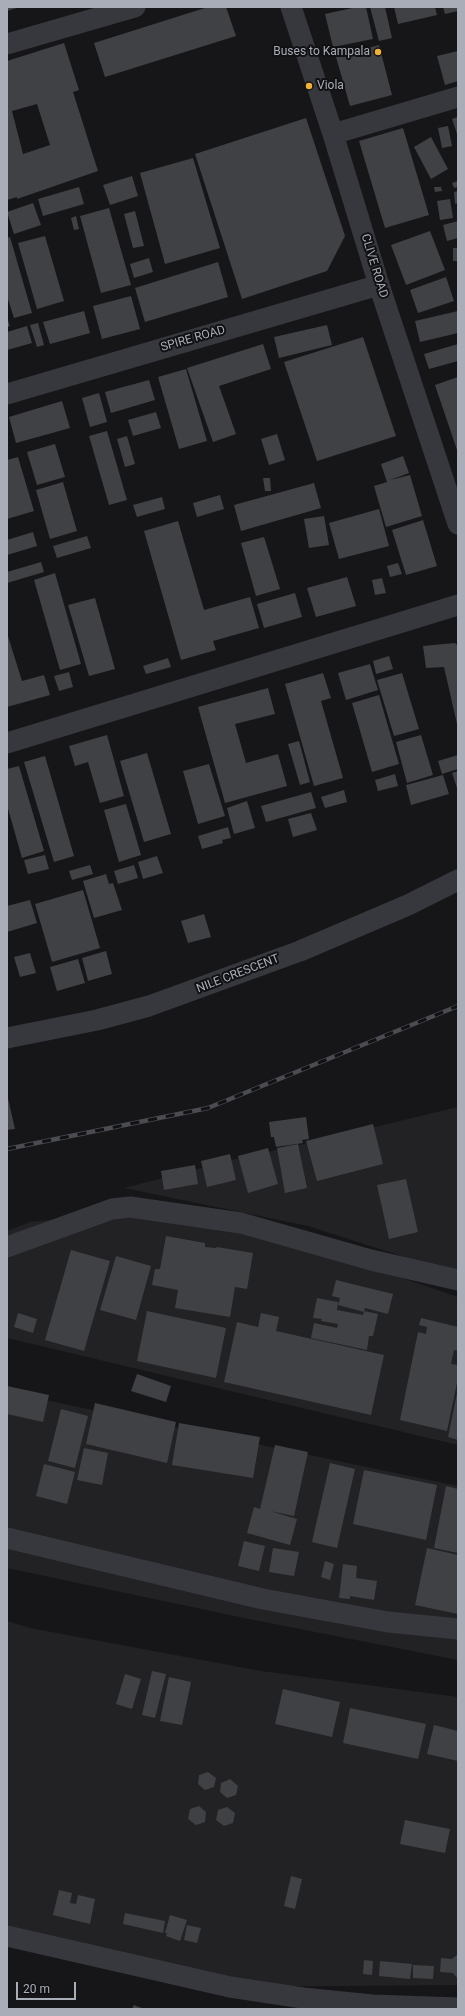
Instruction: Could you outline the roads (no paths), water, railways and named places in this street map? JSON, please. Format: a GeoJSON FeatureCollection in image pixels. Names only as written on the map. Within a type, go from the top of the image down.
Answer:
{"type":"FeatureCollection","features":[{"type":"Feature","properties":{"kind":"street"},"geometry":{"type":"LineString","coordinates":[[7,44],[136,7]]}},
{"type":"Feature","properties":{"kind":"street","name":"CLIVE ROAD"},"geometry":{"type":"LineString","coordinates":[[295,8],[379,285],[458,524]]}},
{"type":"Feature","properties":{"kind":"street"},"geometry":{"type":"LineString","coordinates":[[333,134],[458,97]]}},
{"type":"Feature","properties":{"kind":"street","name":"SPIRE ROAD"},"geometry":{"type":"LineString","coordinates":[[7,394],[379,285]]}},
{"type":"Feature","properties":{"kind":"street"},"geometry":{"type":"LineString","coordinates":[[7,743],[458,605]]}},
{"type":"Feature","properties":{"kind":"street","name":"NILE CRESCENT"},"geometry":{"type":"LineString","coordinates":[[7,1038],[97,1020],[156,1004],[300,951],[408,905],[458,880]]}},
{"type":"Feature","properties":{"kind":"street"},"geometry":{"type":"LineString","coordinates":[[7,1247],[112,1209],[130,1207],[241,1223],[372,1260],[458,1280]]}},
{"type":"Feature","properties":{"kind":"street"},"geometry":{"type":"LineString","coordinates":[[7,1538],[263,1599],[388,1622],[458,1629]]}},
{"type":"Feature","properties":{"kind":"street"},"geometry":{"type":"LineString","coordinates":[[7,1936],[230,1987],[303,1998],[365,2004],[458,2008]]}},
{"type":"Feature","properties":{"kind":"railway"},"geometry":{"type":"LineString","coordinates":[[7,1149],[208,1108],[458,1006]]}},
{"type":"Feature","properties":{"kind":"place","name":"Buses to Kampala"},"geometry":{"type":"Point","coordinates":[378,52]}},
{"type":"Feature","properties":{"kind":"place","name":"Viola"},"geometry":{"type":"Point","coordinates":[309,86]}}]}
